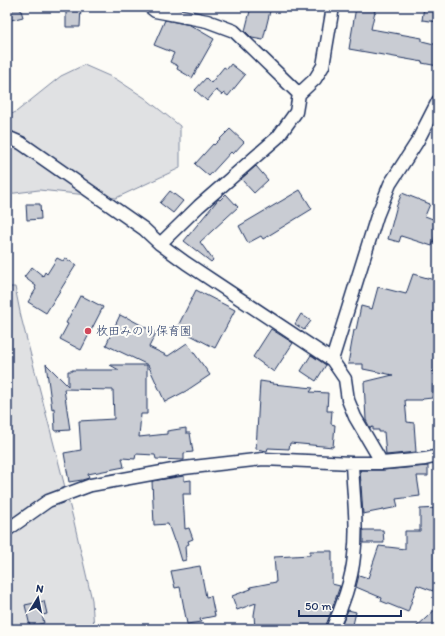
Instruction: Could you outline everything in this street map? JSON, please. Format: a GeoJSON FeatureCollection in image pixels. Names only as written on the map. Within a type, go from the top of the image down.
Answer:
{"type":"FeatureCollection","features":[{"type":"Feature","properties":{"kind":"street"},"geometry":{"type":"LineString","coordinates":[[150,7],[155,11],[207,21],[234,31],[299,94]]}},
{"type":"Feature","properties":{"kind":"street"},"geometry":{"type":"LineString","coordinates":[[160,244],[199,206],[278,137],[296,112],[299,94],[314,79],[323,66],[333,7]]}},
{"type":"Feature","properties":{"kind":"street"},"geometry":{"type":"LineString","coordinates":[[332,360],[377,216],[390,184],[417,142],[438,101]]}},
{"type":"Feature","properties":{"kind":"street"},"geometry":{"type":"LineString","coordinates":[[7,137],[21,143],[144,229],[160,244],[186,263],[332,360],[345,379],[348,400],[355,417],[382,463]]}},
{"type":"Feature","properties":{"kind":"street"},"geometry":{"type":"LineString","coordinates":[[7,530],[48,501],[91,485],[184,468],[263,460],[382,463],[425,459],[438,456]]}},
{"type":"Feature","properties":{"kind":"street"},"geometry":{"type":"LineString","coordinates":[[332,629],[337,619],[348,584],[354,556],[355,524],[352,463]]}},
{"type":"Feature","properties":{"kind":"shaded area"},"geometry":{"type":"Polygon","coordinates":[[[84,65],[116,79],[145,98],[180,126],[180,168],[116,198],[39,190],[7,194],[7,116],[16,112],[61,76],[84,65]]]}},
{"type":"Feature","properties":{"kind":"shaded area"},"geometry":{"type":"Polygon","coordinates":[[[7,287],[15,287],[21,317],[74,522],[92,600],[94,629],[7,629],[7,287]]]}},
{"type":"Feature","properties":{"kind":"building"},"geometry":{"type":"Polygon","coordinates":[[[7,7],[20,7],[23,17],[7,21],[7,7]]]}},
{"type":"Feature","properties":{"kind":"building"},"geometry":{"type":"Polygon","coordinates":[[[66,7],[81,7],[80,27],[66,27],[66,7]]]}},
{"type":"Feature","properties":{"kind":"building"},"geometry":{"type":"Polygon","coordinates":[[[251,7],[271,7],[263,40],[252,38],[245,31],[251,7]]]}},
{"type":"Feature","properties":{"kind":"building"},"geometry":{"type":"Polygon","coordinates":[[[356,7],[374,7],[375,11],[371,29],[422,38],[422,41],[438,45],[438,66],[349,49],[356,7]]]}},
{"type":"Feature","properties":{"kind":"building"},"geometry":{"type":"Polygon","coordinates":[[[424,7],[438,7],[438,22],[422,20],[424,7]]]}},
{"type":"Feature","properties":{"kind":"building"},"geometry":{"type":"Polygon","coordinates":[[[165,20],[190,25],[214,39],[192,78],[177,69],[178,66],[170,62],[174,53],[154,45],[165,20]]]}},
{"type":"Feature","properties":{"kind":"building"},"geometry":{"type":"Polygon","coordinates":[[[231,64],[245,75],[228,96],[224,93],[222,95],[216,90],[207,101],[195,90],[206,78],[211,83],[224,67],[227,69],[231,64]]]}},
{"type":"Feature","properties":{"kind":"building"},"geometry":{"type":"Polygon","coordinates":[[[230,129],[244,142],[233,154],[231,152],[209,176],[195,164],[213,144],[214,145],[230,129]]]}},
{"type":"Feature","properties":{"kind":"building"},"geometry":{"type":"Polygon","coordinates":[[[256,166],[268,180],[254,193],[241,179],[256,166]]]}},
{"type":"Feature","properties":{"kind":"building"},"geometry":{"type":"Polygon","coordinates":[[[300,190],[312,209],[263,239],[261,236],[248,243],[239,226],[300,190]]]}},
{"type":"Feature","properties":{"kind":"building"},"geometry":{"type":"Polygon","coordinates":[[[170,191],[183,201],[173,213],[160,203],[170,191]]]}},
{"type":"Feature","properties":{"kind":"building"},"geometry":{"type":"Polygon","coordinates":[[[402,193],[430,204],[425,216],[438,221],[438,228],[432,246],[401,236],[399,242],[388,239],[397,205],[402,193]]]}},
{"type":"Feature","properties":{"kind":"building"},"geometry":{"type":"Polygon","coordinates":[[[226,194],[238,207],[200,242],[213,260],[211,262],[184,241],[218,199],[220,200],[226,194]]]}},
{"type":"Feature","properties":{"kind":"building"},"geometry":{"type":"Polygon","coordinates":[[[26,204],[40,204],[41,219],[27,220],[26,204]]]}},
{"type":"Feature","properties":{"kind":"building"},"geometry":{"type":"Polygon","coordinates":[[[57,258],[63,261],[65,258],[76,265],[46,313],[28,302],[36,289],[36,286],[24,277],[32,267],[43,276],[45,272],[47,274],[57,258]]]}},
{"type":"Feature","properties":{"kind":"building"},"geometry":{"type":"Polygon","coordinates":[[[413,274],[438,281],[438,372],[432,371],[432,398],[422,400],[405,400],[407,422],[414,423],[416,452],[386,455],[384,432],[373,430],[373,427],[370,428],[366,420],[364,382],[393,375],[363,369],[363,364],[348,364],[354,330],[356,330],[361,306],[372,309],[378,287],[406,294],[413,274]]]}},
{"type":"Feature","properties":{"kind":"building"},"geometry":{"type":"Polygon","coordinates":[[[196,290],[235,310],[215,348],[177,328],[196,290]]]}},
{"type":"Feature","properties":{"kind":"building"},"geometry":{"type":"Polygon","coordinates":[[[80,296],[103,307],[81,350],[60,339],[68,324],[66,323],[80,296]]]}},
{"type":"Feature","properties":{"kind":"building"},"geometry":{"type":"Polygon","coordinates":[[[301,314],[311,321],[304,330],[295,324],[301,314]]]}},
{"type":"Feature","properties":{"kind":"building"},"geometry":{"type":"Polygon","coordinates":[[[120,315],[156,333],[149,347],[168,356],[187,343],[210,375],[186,391],[165,402],[148,365],[106,345],[120,315]]]}},
{"type":"Feature","properties":{"kind":"building"},"geometry":{"type":"Polygon","coordinates":[[[271,329],[293,343],[274,372],[253,357],[271,329]]]}},
{"type":"Feature","properties":{"kind":"building"},"geometry":{"type":"Polygon","coordinates":[[[311,355],[326,365],[316,381],[301,371],[311,355]]]}},
{"type":"Feature","properties":{"kind":"building"},"geometry":{"type":"Polygon","coordinates":[[[46,364],[68,386],[68,371],[119,370],[110,365],[147,365],[147,414],[141,414],[139,437],[167,434],[167,431],[186,428],[186,433],[190,433],[193,452],[184,453],[184,460],[156,459],[155,455],[136,454],[135,459],[122,458],[124,467],[88,474],[89,478],[69,482],[64,453],[81,450],[79,421],[114,419],[113,390],[64,389],[70,430],[55,431],[54,408],[52,409],[46,364]]]}},
{"type":"Feature","properties":{"kind":"building"},"geometry":{"type":"Polygon","coordinates":[[[260,381],[273,384],[313,388],[310,392],[328,393],[327,411],[332,411],[331,424],[335,425],[333,447],[290,443],[289,449],[268,448],[267,451],[256,449],[260,381]]]}},
{"type":"Feature","properties":{"kind":"building"},"geometry":{"type":"Polygon","coordinates":[[[428,466],[428,476],[417,476],[420,496],[396,499],[398,507],[363,514],[360,470],[383,470],[428,466]]]}},
{"type":"Feature","properties":{"kind":"building"},"geometry":{"type":"Polygon","coordinates":[[[184,476],[184,481],[191,480],[191,494],[183,494],[185,529],[189,528],[193,539],[188,541],[189,544],[185,546],[186,560],[182,561],[176,541],[174,541],[168,524],[154,525],[152,481],[184,476]]]}},
{"type":"Feature","properties":{"kind":"building"},"geometry":{"type":"Polygon","coordinates":[[[438,508],[438,578],[433,591],[417,585],[408,612],[381,601],[382,598],[356,587],[359,575],[368,578],[379,546],[405,549],[405,531],[420,531],[420,509],[438,508]]]}},
{"type":"Feature","properties":{"kind":"building"},"geometry":{"type":"Polygon","coordinates":[[[363,530],[383,530],[384,543],[363,543],[363,530]]]}},
{"type":"Feature","properties":{"kind":"building"},"geometry":{"type":"Polygon","coordinates":[[[310,551],[332,551],[332,584],[340,586],[325,629],[255,629],[254,615],[256,603],[237,610],[232,596],[251,589],[250,587],[276,582],[274,557],[310,555],[310,551]]]}},
{"type":"Feature","properties":{"kind":"building"},"geometry":{"type":"Polygon","coordinates":[[[200,566],[206,597],[211,596],[215,616],[200,619],[201,622],[187,624],[180,587],[175,588],[171,571],[200,566]]]}},
{"type":"Feature","properties":{"kind":"building"},"geometry":{"type":"Polygon","coordinates":[[[44,601],[47,614],[42,615],[44,623],[30,626],[25,605],[44,601]]]}},
{"type":"Feature","properties":{"kind":"building"},"geometry":{"type":"Polygon","coordinates":[[[438,607],[438,625],[434,629],[414,629],[438,607]]]}},
{"type":"Feature","properties":{"kind":"building"},"geometry":{"type":"Polygon","coordinates":[[[348,610],[356,612],[352,629],[340,629],[348,610]]]}},
{"type":"Feature","properties":{"kind":"place","name":"枚田みのり保育園"},"geometry":{"type":"Point","coordinates":[88,331]}}]}
